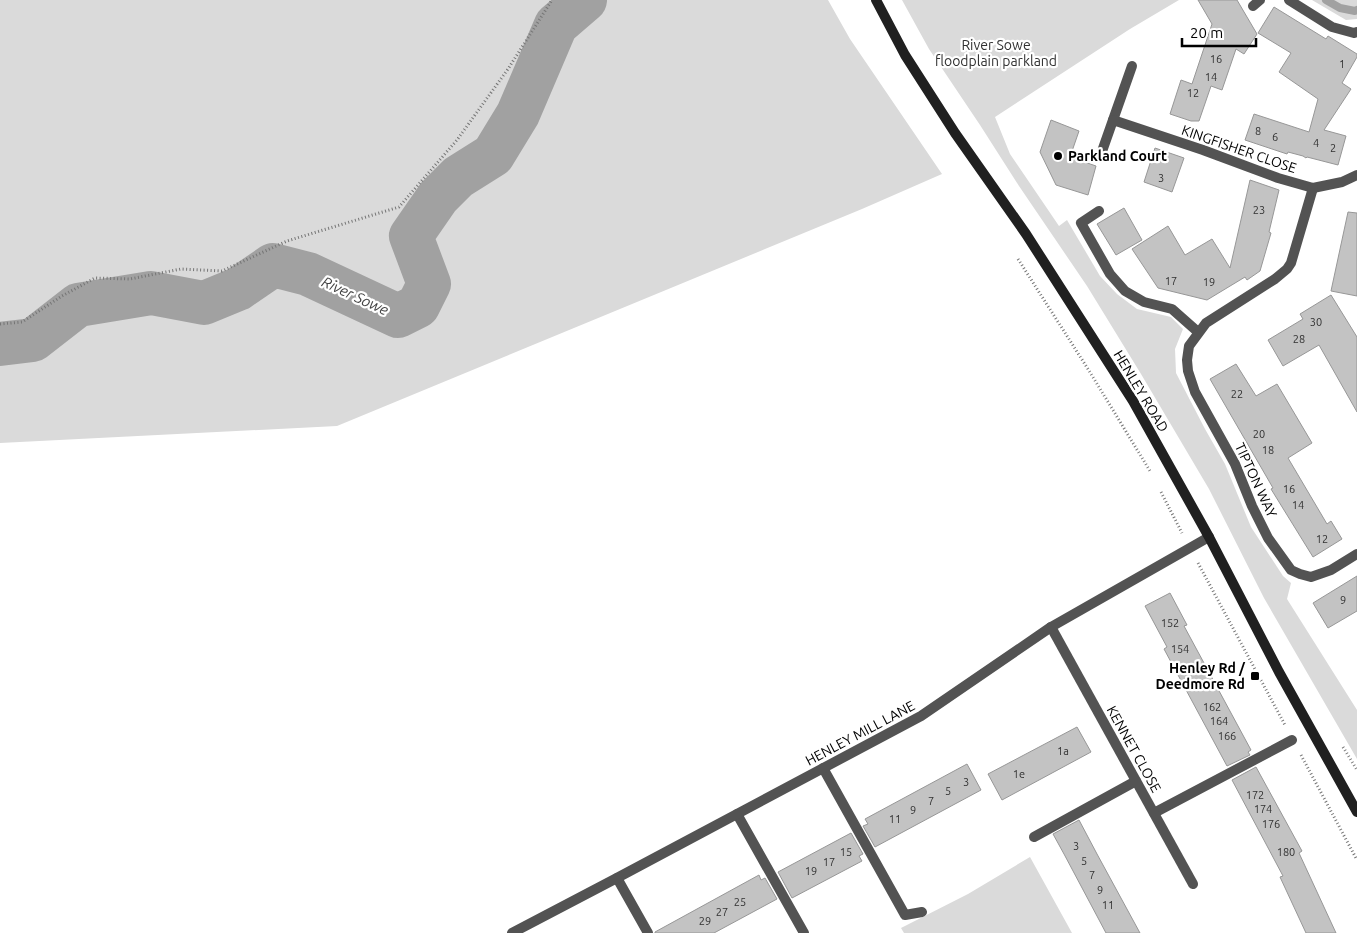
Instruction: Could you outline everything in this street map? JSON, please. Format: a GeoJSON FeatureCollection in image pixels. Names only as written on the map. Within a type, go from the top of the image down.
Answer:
{"type":"FeatureCollection","features":[{"type":"Feature","properties":{"kind":"main road","name":"HENLEY ROAD"},"geometry":{"type":"LineString","coordinates":[[876,0],[904,55],[955,133],[1026,234],[1133,401],[1210,536],[1278,672],[1357,812]]}},
{"type":"Feature","properties":{"kind":"street"},"geometry":{"type":"LineString","coordinates":[[1288,0],[1332,27],[1354,33],[1357,32]]}},
{"type":"Feature","properties":{"kind":"street"},"geometry":{"type":"LineString","coordinates":[[1100,157],[1132,66]]}},
{"type":"Feature","properties":{"kind":"street","name":"KINGFISHER CLOSE"},"geometry":{"type":"LineString","coordinates":[[1113,120],[1203,150],[1278,178],[1313,188],[1342,182],[1357,174]]}},
{"type":"Feature","properties":{"kind":"street","name":"TIPTON WAY"},"geometry":{"type":"LineString","coordinates":[[1313,188],[1295,253],[1287,269],[1206,323],[1189,346],[1188,371],[1196,392],[1235,464],[1252,506],[1268,538],[1291,570],[1311,577],[1331,570],[1357,554]]}},
{"type":"Feature","properties":{"kind":"street"},"geometry":{"type":"LineString","coordinates":[[1099,211],[1081,223],[1110,274],[1124,291],[1144,302],[1172,309],[1198,332]]}},
{"type":"Feature","properties":{"kind":"street","name":"HENLEY MILL LANE"},"geometry":{"type":"LineString","coordinates":[[512,933],[921,716],[1051,627],[1210,536]]}},
{"type":"Feature","properties":{"kind":"street","name":"KENNET CLOSE"},"geometry":{"type":"LineString","coordinates":[[1051,627],[1193,884]]}},
{"type":"Feature","properties":{"kind":"street"},"geometry":{"type":"LineString","coordinates":[[1154,813],[1292,740]]}},
{"type":"Feature","properties":{"kind":"street"},"geometry":{"type":"LineString","coordinates":[[823,768],[905,915],[922,912]]}},
{"type":"Feature","properties":{"kind":"street"},"geometry":{"type":"LineString","coordinates":[[1034,836],[1136,781]]}},
{"type":"Feature","properties":{"kind":"street"},"geometry":{"type":"LineString","coordinates":[[737,814],[804,933]]}},
{"type":"Feature","properties":{"kind":"street"},"geometry":{"type":"LineString","coordinates":[[617,878],[648,933]]}},
{"type":"Feature","properties":{"kind":"path"},"geometry":{"type":"LineString","coordinates":[[0,324],[22,322],[62,296],[95,278],[130,280],[181,269],[222,271],[287,240],[399,207],[457,140],[508,68],[552,0]]}},
{"type":"Feature","properties":{"kind":"path"},"geometry":{"type":"LineString","coordinates":[[1018,259],[1153,476]]}},
{"type":"Feature","properties":{"kind":"path"},"geometry":{"type":"LineString","coordinates":[[1158,484],[1190,548],[1357,860]]}},
{"type":"Feature","properties":{"kind":"green space"},"geometry":{"type":"Polygon","coordinates":[[[0,0],[828,0],[850,39],[942,174],[862,209],[337,426],[0,443],[0,0]]]}},
{"type":"Feature","properties":{"kind":"green space","name":"River Sowe floodplain parkland"},"geometry":{"type":"Polygon","coordinates":[[[902,0],[1179,0],[1130,29],[995,117],[1010,154],[1059,226],[1067,220],[1100,276],[1117,294],[1137,309],[1171,317],[1183,329],[1175,349],[1176,373],[1225,464],[1251,527],[1283,576],[1291,583],[1287,599],[1357,710],[1357,759],[1264,598],[1209,489],[1141,374],[1087,286],[929,49],[902,0]]]}},
{"type":"Feature","properties":{"kind":"green space"},"geometry":{"type":"Polygon","coordinates":[[[1312,0],[1357,0],[1357,19],[1346,20],[1312,0]]]}},
{"type":"Feature","properties":{"kind":"green space"},"geometry":{"type":"Polygon","coordinates":[[[1030,857],[1072,933],[904,933],[901,928],[968,894],[1030,857]]]}},
{"type":"Feature","properties":{"kind":"building"},"geometry":{"type":"Polygon","coordinates":[[[1198,0],[1237,0],[1257,34],[1244,54],[1236,49],[1222,90],[1211,86],[1199,121],[1191,121],[1170,114],[1181,80],[1192,84],[1212,24],[1198,0]]]}},
{"type":"Feature","properties":{"kind":"building"},"geometry":{"type":"Polygon","coordinates":[[[1274,7],[1326,39],[1328,36],[1357,54],[1342,83],[1351,89],[1324,130],[1346,136],[1338,165],[1288,152],[1287,154],[1245,140],[1254,114],[1309,132],[1318,99],[1279,72],[1291,53],[1258,33],[1274,7]]]}},
{"type":"Feature","properties":{"kind":"building","name":"Parkland Court"},"geometry":{"type":"Polygon","coordinates":[[[1051,120],[1079,131],[1070,157],[1096,166],[1088,195],[1056,185],[1040,152],[1051,120]]]}},
{"type":"Feature","properties":{"kind":"building"},"geometry":{"type":"Polygon","coordinates":[[[1155,148],[1184,158],[1172,192],[1144,182],[1155,148]]]}},
{"type":"Feature","properties":{"kind":"building"},"geometry":{"type":"Polygon","coordinates":[[[1250,180],[1279,190],[1269,232],[1271,233],[1260,271],[1247,280],[1245,277],[1207,300],[1158,288],[1132,249],[1168,226],[1185,255],[1212,239],[1230,268],[1250,180]]]}},
{"type":"Feature","properties":{"kind":"building"},"geometry":{"type":"Polygon","coordinates":[[[1124,208],[1142,240],[1116,255],[1097,224],[1124,208]]]}},
{"type":"Feature","properties":{"kind":"building"},"geometry":{"type":"Polygon","coordinates":[[[1348,212],[1357,213],[1357,296],[1331,291],[1348,212]]]}},
{"type":"Feature","properties":{"kind":"building"},"geometry":{"type":"Polygon","coordinates":[[[1331,295],[1357,337],[1357,412],[1319,345],[1283,366],[1268,340],[1303,319],[1300,314],[1331,295]]]}},
{"type":"Feature","properties":{"kind":"building"},"geometry":{"type":"Polygon","coordinates":[[[1236,364],[1256,396],[1277,384],[1312,443],[1288,458],[1327,524],[1331,521],[1342,539],[1313,557],[1271,489],[1273,488],[1210,379],[1236,364]]]}},
{"type":"Feature","properties":{"kind":"building"},"geometry":{"type":"Polygon","coordinates":[[[1357,576],[1357,611],[1328,628],[1313,603],[1357,576]]]}},
{"type":"Feature","properties":{"kind":"building"},"geometry":{"type":"Polygon","coordinates":[[[1170,593],[1187,625],[1184,626],[1251,750],[1248,752],[1250,755],[1227,766],[1164,649],[1167,647],[1145,606],[1170,593]]]}},
{"type":"Feature","properties":{"kind":"building"},"geometry":{"type":"Polygon","coordinates":[[[1077,727],[1091,752],[1002,800],[988,774],[1077,727]]]}},
{"type":"Feature","properties":{"kind":"building"},"geometry":{"type":"Polygon","coordinates":[[[967,764],[981,790],[875,847],[863,826],[868,824],[865,819],[967,764]]]}},
{"type":"Feature","properties":{"kind":"building"},"geometry":{"type":"Polygon","coordinates":[[[1256,767],[1302,851],[1299,853],[1336,933],[1306,933],[1280,877],[1283,876],[1232,780],[1256,767]]]}},
{"type":"Feature","properties":{"kind":"building"},"geometry":{"type":"Polygon","coordinates":[[[1079,820],[1140,933],[1106,933],[1053,834],[1079,820]]]}},
{"type":"Feature","properties":{"kind":"building"},"geometry":{"type":"Polygon","coordinates":[[[851,833],[863,854],[859,856],[862,861],[792,898],[778,872],[851,833]]]}},
{"type":"Feature","properties":{"kind":"building"},"geometry":{"type":"Polygon","coordinates":[[[759,875],[761,880],[765,878],[777,899],[714,933],[655,933],[655,932],[759,875]]]}},
{"type":"Feature","properties":{"kind":"waterway","name":"River Sowe"},"geometry":{"type":"LineString","coordinates":[[0,344],[33,340],[78,305],[151,293],[204,303],[238,289],[273,265],[308,274],[398,316],[418,306],[429,284],[411,236],[438,197],[458,177],[493,155],[518,114],[556,25],[585,0]]}},
{"type":"Feature","properties":{"kind":"waterway"},"geometry":{"type":"LineString","coordinates":[[1326,0],[1340,8],[1357,10]]}},
{"type":"Feature","properties":{"kind":"place","name":"Parkland Court"},"geometry":{"type":"Point","coordinates":[1058,156]}},
{"type":"Feature","properties":{"kind":"place","name":"Henley Rd / Deedmore Rd"},"geometry":{"type":"Point","coordinates":[1255,676]}}]}
